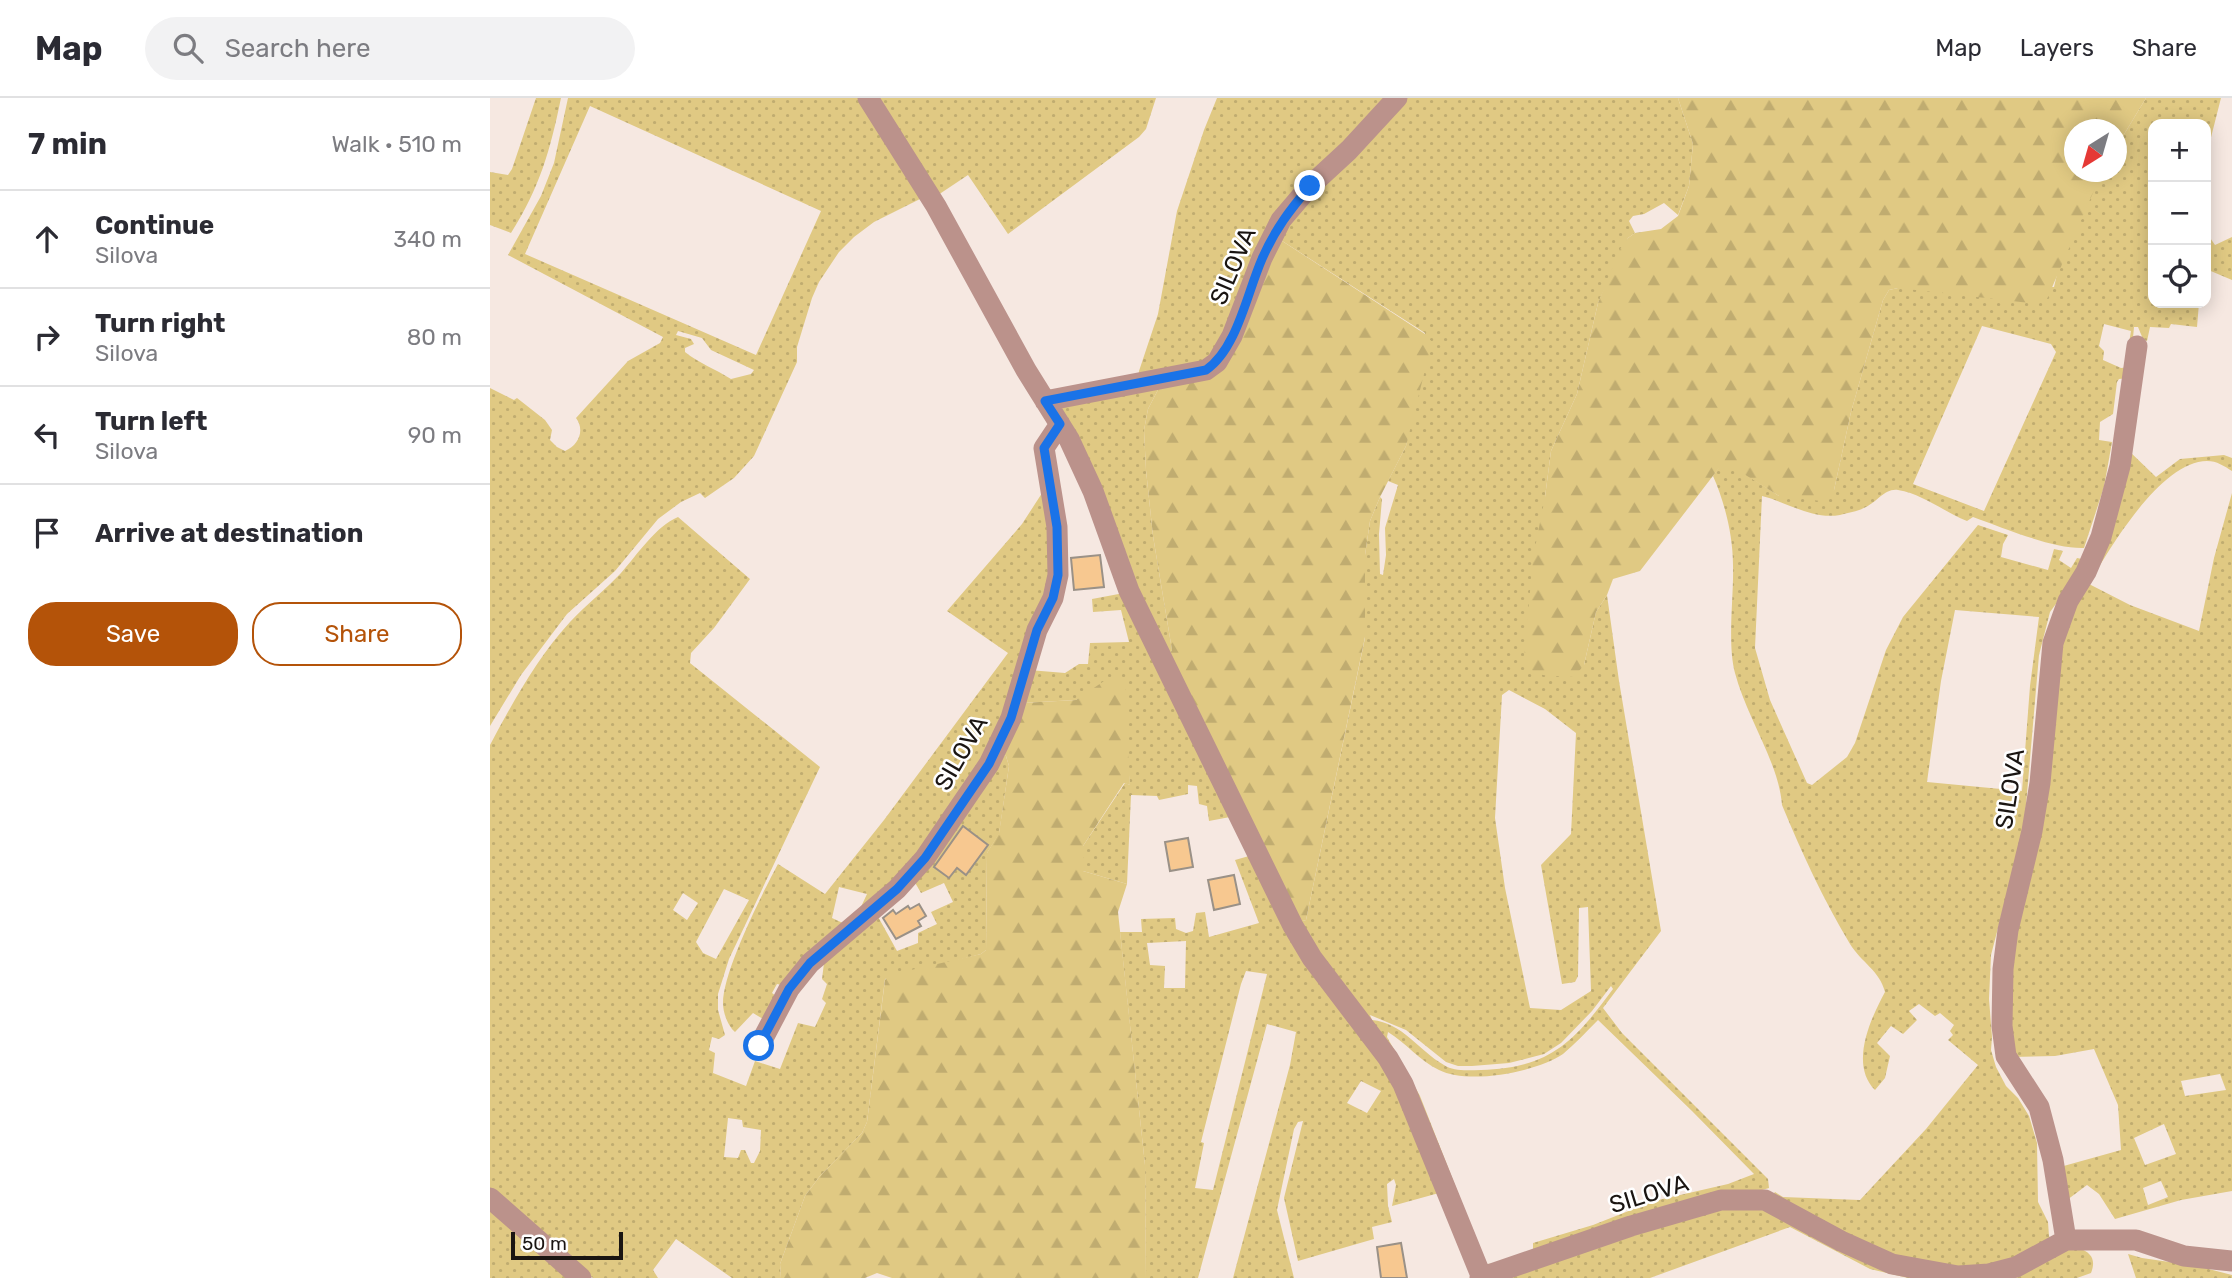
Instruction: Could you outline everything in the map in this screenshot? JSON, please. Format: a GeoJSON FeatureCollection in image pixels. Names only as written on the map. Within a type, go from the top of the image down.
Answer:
{"type":"FeatureCollection","features":[{"type":"Feature","properties":{"kind":"street"},"geometry":{"type":"LineString","coordinates":[[868,98],[936,205],[1060,424],[1093,491],[1129,591],[1293,926],[1312,957],[1388,1058],[1402,1084],[1481,1278]]}},
{"type":"Feature","properties":{"kind":"street","name":"SILOVA"},"geometry":{"type":"LineString","coordinates":[[1045,401],[1206,370],[1217,362],[1232,336],[1262,258],[1282,220],[1310,186],[1349,150],[1397,98]]}},
{"type":"Feature","properties":{"kind":"street","name":"SILOVA"},"geometry":{"type":"LineString","coordinates":[[2067,1240],[2053,1160],[2039,1107],[2006,1056],[2002,1026],[2003,969],[2008,930],[2032,831],[2040,783],[2053,643],[2068,601],[2086,572],[2101,537],[2120,466],[2137,346]]}},
{"type":"Feature","properties":{"kind":"street","name":"SILOVA"},"geometry":{"type":"LineString","coordinates":[[759,1046],[789,989],[810,963],[897,889],[925,858],[989,764],[1011,718],[1037,630],[1053,598],[1058,575],[1057,527],[1044,448],[1060,424]]}},
{"type":"Feature","properties":{"kind":"street"},"geometry":{"type":"LineString","coordinates":[[490,1198],[581,1278]]}},
{"type":"Feature","properties":{"kind":"street","name":"SILOVA"},"geometry":{"type":"LineString","coordinates":[[1481,1278],[1630,1226],[1721,1200],[1765,1200],[1892,1265],[1958,1276],[1989,1274],[2016,1267],[2067,1240],[2136,1240],[2184,1256],[2232,1261]]}},
{"type":"Feature","properties":{"kind":"green space"},"geometry":{"type":"Polygon","coordinates":[[[536,98],[561,98],[543,168],[530,200],[511,233],[490,225],[490,172],[508,175],[512,169],[536,98]]]}},
{"type":"Feature","properties":{"kind":"green space"},"geometry":{"type":"Polygon","coordinates":[[[568,98],[859,98],[924,197],[874,222],[854,237],[839,252],[819,282],[797,347],[797,362],[754,456],[734,478],[705,498],[700,493],[681,502],[658,519],[615,571],[567,614],[521,675],[490,726],[490,388],[514,400],[517,398],[545,420],[552,430],[550,440],[565,451],[574,445],[579,437],[580,427],[576,418],[628,361],[660,343],[663,337],[508,255],[541,196],[554,163],[568,98]],[[590,106],[525,254],[756,355],[821,211],[590,106]],[[678,331],[676,335],[691,339],[694,344],[685,348],[685,352],[731,379],[751,374],[754,370],[711,350],[702,338],[678,331]]]}},
{"type":"Feature","properties":{"kind":"green space"},"geometry":{"type":"Polygon","coordinates":[[[876,98],[1156,98],[1146,129],[1139,137],[1008,234],[968,175],[938,195],[876,98]]]}},
{"type":"Feature","properties":{"kind":"green space"},"geometry":{"type":"Polygon","coordinates":[[[1217,98],[1394,98],[1304,188],[1218,356],[1138,381],[1158,314],[1177,211],[1217,98]]]}},
{"type":"Feature","properties":{"kind":"green space"},"geometry":{"type":"Polygon","coordinates":[[[1403,98],[1678,98],[1693,144],[1689,186],[1678,215],[1664,203],[1644,214],[1633,216],[1629,221],[1635,233],[1628,238],[1598,303],[1577,394],[1551,451],[1545,497],[1584,665],[1596,612],[1607,595],[1661,931],[1603,1008],[1622,1033],[1768,1179],[1769,1188],[1486,1270],[1424,1116],[1299,922],[1306,920],[1365,638],[1365,555],[1370,521],[1380,497],[1380,574],[1383,575],[1386,555],[1385,528],[1398,485],[1388,481],[1406,446],[1425,333],[1276,237],[1403,98]],[[1509,690],[1502,695],[1495,818],[1505,888],[1530,1008],[1561,1010],[1591,991],[1588,907],[1579,908],[1578,976],[1575,982],[1562,984],[1541,865],[1571,834],[1576,733],[1545,709],[1509,690]],[[1611,986],[1592,1011],[1561,1043],[1544,1054],[1509,1063],[1472,1066],[1458,1066],[1446,1062],[1406,1030],[1370,1015],[1372,1020],[1393,1026],[1402,1032],[1448,1067],[1472,1070],[1525,1064],[1558,1049],[1586,1024],[1613,989],[1611,986]],[[1598,1020],[1563,1054],[1537,1066],[1502,1074],[1467,1076],[1439,1070],[1388,1032],[1387,1037],[1420,1096],[1486,1264],[1506,1263],[1533,1255],[1533,1243],[1593,1225],[1654,1201],[1728,1184],[1754,1174],[1598,1020]]]}},
{"type":"Feature","properties":{"kind":"green space"},"geometry":{"type":"Polygon","coordinates":[[[1678,98],[2146,98],[2127,129],[2127,119],[2064,119],[2064,182],[2098,182],[2047,299],[2038,304],[1898,288],[1889,290],[1883,300],[1851,412],[1834,490],[1821,501],[1779,496],[1736,469],[1719,468],[1640,571],[1613,579],[1596,612],[1584,665],[1574,677],[1538,673],[1527,666],[1524,659],[1533,558],[1551,451],[1577,394],[1598,303],[1620,249],[1635,233],[1661,229],[1678,216],[1689,186],[1693,144],[1678,98]]]}},
{"type":"Feature","properties":{"kind":"green space"},"geometry":{"type":"Polygon","coordinates":[[[2146,98],[2221,98],[2211,137],[2211,119],[2148,119],[2148,308],[2199,308],[2197,327],[2171,324],[2169,328],[2150,327],[2147,341],[2143,339],[2138,327],[2134,327],[2128,349],[2131,331],[2104,324],[2099,346],[2104,351],[2103,360],[2121,368],[2130,367],[2128,378],[2119,379],[2117,382],[2113,414],[2100,422],[2099,440],[2112,442],[2104,487],[2084,548],[2043,542],[1973,517],[1967,521],[1916,495],[1898,490],[1885,493],[1860,510],[1830,516],[1810,513],[1762,496],[1755,648],[1770,700],[1807,783],[1812,785],[1847,757],[1855,743],[1886,650],[1903,617],[1978,525],[2008,535],[2001,557],[2048,570],[2054,549],[2063,551],[2059,560],[2071,568],[2077,558],[2082,559],[2074,579],[2050,612],[2039,655],[2024,828],[1991,955],[1989,999],[1991,1050],[2006,1086],[2018,1098],[2029,1116],[2037,1143],[2038,1202],[2048,1222],[2049,1236],[2055,1244],[2003,1268],[1903,1265],[1772,1196],[1775,1192],[1783,1197],[1860,1200],[1926,1129],[1978,1065],[1948,1040],[1953,1035],[1950,1031],[1954,1025],[1940,1013],[1935,1016],[1919,1004],[1909,1011],[1917,1020],[1903,1034],[1891,1026],[1877,1043],[1890,1056],[1885,1078],[1875,1090],[1867,1079],[1863,1054],[1865,1041],[1885,992],[1875,972],[1850,944],[1813,876],[1782,805],[1780,789],[1769,756],[1740,689],[1731,648],[1732,543],[1725,508],[1713,476],[1719,467],[1736,468],[1779,496],[1834,490],[1851,412],[1883,300],[1889,290],[2054,287],[2058,270],[2096,182],[2127,182],[2127,129],[2146,98]],[[1982,326],[1913,484],[1984,511],[2056,352],[2051,344],[1982,326]],[[1955,610],[1941,681],[1927,782],[2022,791],[2030,686],[2039,617],[1955,610]]]}},
{"type":"Feature","properties":{"kind":"green space"},"geometry":{"type":"Polygon","coordinates":[[[1276,237],[1425,334],[1432,342],[1406,446],[1370,521],[1365,555],[1365,637],[1306,920],[1299,922],[1166,660],[1172,650],[1153,536],[1144,430],[1148,409],[1160,386],[1201,376],[1276,237]]]}},
{"type":"Feature","properties":{"kind":"green space"},"geometry":{"type":"Polygon","coordinates":[[[2232,237],[2232,280],[2211,271],[2211,239],[2215,245],[2232,237]]]}},
{"type":"Feature","properties":{"kind":"green space"},"geometry":{"type":"Polygon","coordinates":[[[1160,386],[1148,409],[1144,430],[1153,536],[1172,650],[1166,660],[1062,413],[1062,406],[1160,386]]]}},
{"type":"Feature","properties":{"kind":"green space"},"geometry":{"type":"Polygon","coordinates":[[[2128,450],[2156,477],[2180,459],[2224,455],[2232,458],[2232,471],[2207,461],[2190,465],[2172,475],[2138,509],[2089,584],[2130,605],[2199,631],[2214,558],[2232,493],[2232,1191],[2181,1200],[2115,1219],[2099,1194],[2087,1185],[2063,1203],[2060,1167],[2121,1150],[2118,1105],[2094,1049],[2055,1056],[2011,1057],[2005,1005],[2056,648],[2128,450]],[[2220,1074],[2181,1081],[2185,1096],[2226,1090],[2220,1074]],[[2164,1124],[2134,1138],[2145,1165],[2176,1154],[2164,1124]],[[2161,1181],[2143,1188],[2148,1205],[2168,1197],[2161,1181]]]}},
{"type":"Feature","properties":{"kind":"green space"},"geometry":{"type":"Polygon","coordinates":[[[1046,487],[1056,559],[1009,712],[926,851],[860,909],[867,894],[839,887],[832,918],[847,925],[787,986],[777,984],[772,993],[780,999],[768,1022],[753,1013],[735,1032],[728,1023],[723,1003],[729,972],[744,933],[778,864],[825,894],[884,820],[1008,653],[947,611],[1022,524],[1046,487]]]}},
{"type":"Feature","properties":{"kind":"green space"},"geometry":{"type":"Polygon","coordinates":[[[678,517],[750,579],[714,628],[691,653],[690,663],[820,767],[729,959],[718,994],[718,1010],[725,1035],[719,1039],[712,1037],[709,1050],[715,1053],[713,1073],[746,1086],[755,1061],[780,1069],[798,1023],[815,1027],[826,1003],[822,999],[827,984],[822,979],[825,955],[876,913],[897,951],[918,943],[918,933],[937,924],[931,912],[953,902],[944,883],[921,893],[913,879],[999,753],[1006,756],[1009,766],[999,834],[987,853],[986,950],[981,954],[885,979],[867,1122],[862,1133],[820,1176],[805,1196],[780,1264],[781,1278],[732,1278],[676,1239],[653,1270],[658,1278],[593,1278],[490,1195],[490,745],[526,681],[558,636],[670,521],[678,517]],[[724,889],[696,942],[703,953],[716,959],[749,900],[724,889]],[[683,893],[673,910],[687,920],[698,903],[683,893]],[[728,1118],[724,1157],[738,1158],[741,1150],[745,1150],[751,1163],[754,1163],[760,1151],[761,1130],[743,1127],[742,1120],[728,1118]]]}},
{"type":"Feature","properties":{"kind":"green space"},"geometry":{"type":"Polygon","coordinates":[[[1124,593],[1230,817],[1209,821],[1207,806],[1199,804],[1197,786],[1188,785],[1188,794],[1159,800],[1157,796],[1131,795],[1127,884],[1083,871],[1083,846],[1125,783],[1130,785],[1127,755],[1082,697],[1076,700],[1021,703],[1029,670],[1065,673],[1079,664],[1088,664],[1090,643],[1129,642],[1121,610],[1093,612],[1092,599],[1124,593]]]}},
{"type":"Feature","properties":{"kind":"green space"},"geometry":{"type":"Polygon","coordinates":[[[1110,677],[1117,678],[1125,687],[1130,785],[1124,783],[1083,846],[1083,871],[1127,884],[1118,912],[1145,1165],[1146,1278],[892,1278],[877,1273],[865,1278],[781,1278],[780,1264],[805,1196],[820,1176],[862,1133],[867,1122],[885,980],[889,975],[981,954],[986,950],[987,853],[999,833],[1009,766],[1006,756],[999,753],[1021,703],[1076,700],[1110,677]]]}},
{"type":"Feature","properties":{"kind":"green space"},"geometry":{"type":"Polygon","coordinates":[[[1249,856],[1395,1086],[1439,1193],[1392,1206],[1396,1185],[1394,1179],[1387,1184],[1392,1222],[1372,1227],[1374,1239],[1298,1261],[1284,1198],[1303,1121],[1298,1122],[1294,1129],[1277,1210],[1294,1278],[1233,1278],[1290,1065],[1296,1032],[1267,1024],[1198,1278],[1146,1278],[1145,1165],[1120,932],[1142,932],[1141,919],[1175,918],[1176,929],[1186,933],[1193,931],[1196,913],[1205,912],[1209,937],[1259,923],[1235,860],[1249,856]],[[1186,941],[1147,943],[1150,965],[1165,966],[1164,988],[1185,988],[1186,941]],[[1246,971],[1201,1142],[1204,1143],[1195,1188],[1213,1190],[1267,974],[1246,971]],[[1361,1081],[1347,1103],[1367,1113],[1381,1091],[1361,1081]]]}},
{"type":"Feature","properties":{"kind":"green space"},"geometry":{"type":"Polygon","coordinates":[[[490,1203],[582,1278],[490,1278],[490,1203]]]}},
{"type":"Feature","properties":{"kind":"green space"},"geometry":{"type":"Polygon","coordinates":[[[1747,1204],[1944,1278],[1908,1278],[1870,1269],[1790,1227],[1650,1278],[1503,1278],[1641,1227],[1747,1204]]]}},
{"type":"Feature","properties":{"kind":"green space"},"geometry":{"type":"Polygon","coordinates":[[[2079,1248],[2090,1255],[2093,1264],[2091,1273],[2077,1278],[1984,1278],[2065,1249],[2079,1248]]]}},
{"type":"Feature","properties":{"kind":"green space"},"geometry":{"type":"Polygon","coordinates":[[[2128,1254],[2197,1266],[2232,1275],[2232,1278],[2136,1278],[2128,1254]]]}},
{"type":"Feature","properties":{"kind":"building"},"geometry":{"type":"Polygon","coordinates":[[[1100,555],[1104,587],[1074,590],[1071,558],[1100,555]]]}},
{"type":"Feature","properties":{"kind":"building"},"geometry":{"type":"Polygon","coordinates":[[[963,826],[988,845],[966,875],[957,868],[949,878],[934,867],[963,826]]]}},
{"type":"Feature","properties":{"kind":"building"},"geometry":{"type":"Polygon","coordinates":[[[1188,838],[1193,867],[1170,871],[1165,842],[1188,838]]]}},
{"type":"Feature","properties":{"kind":"building"},"geometry":{"type":"Polygon","coordinates":[[[1234,875],[1240,904],[1214,910],[1208,880],[1234,875]]]}},
{"type":"Feature","properties":{"kind":"building"},"geometry":{"type":"Polygon","coordinates":[[[919,904],[926,916],[918,921],[921,926],[896,939],[883,918],[893,910],[896,914],[908,906],[910,909],[919,904]]]}},
{"type":"Feature","properties":{"kind":"building"},"geometry":{"type":"Polygon","coordinates":[[[1401,1243],[1407,1278],[1381,1278],[1377,1247],[1401,1243]]]}},
{"type":"Feature","properties":{"kind":"route"},"geometry":{"type":"LineString","coordinates":[[759,1046],[789,989],[810,963],[897,889],[925,858],[989,764],[1011,718],[1037,630],[1053,598],[1058,575],[1057,527],[1044,448],[1060,424],[1045,401],[1206,370],[1217,362],[1232,336],[1262,258],[1282,220],[1310,186]]}}]}
